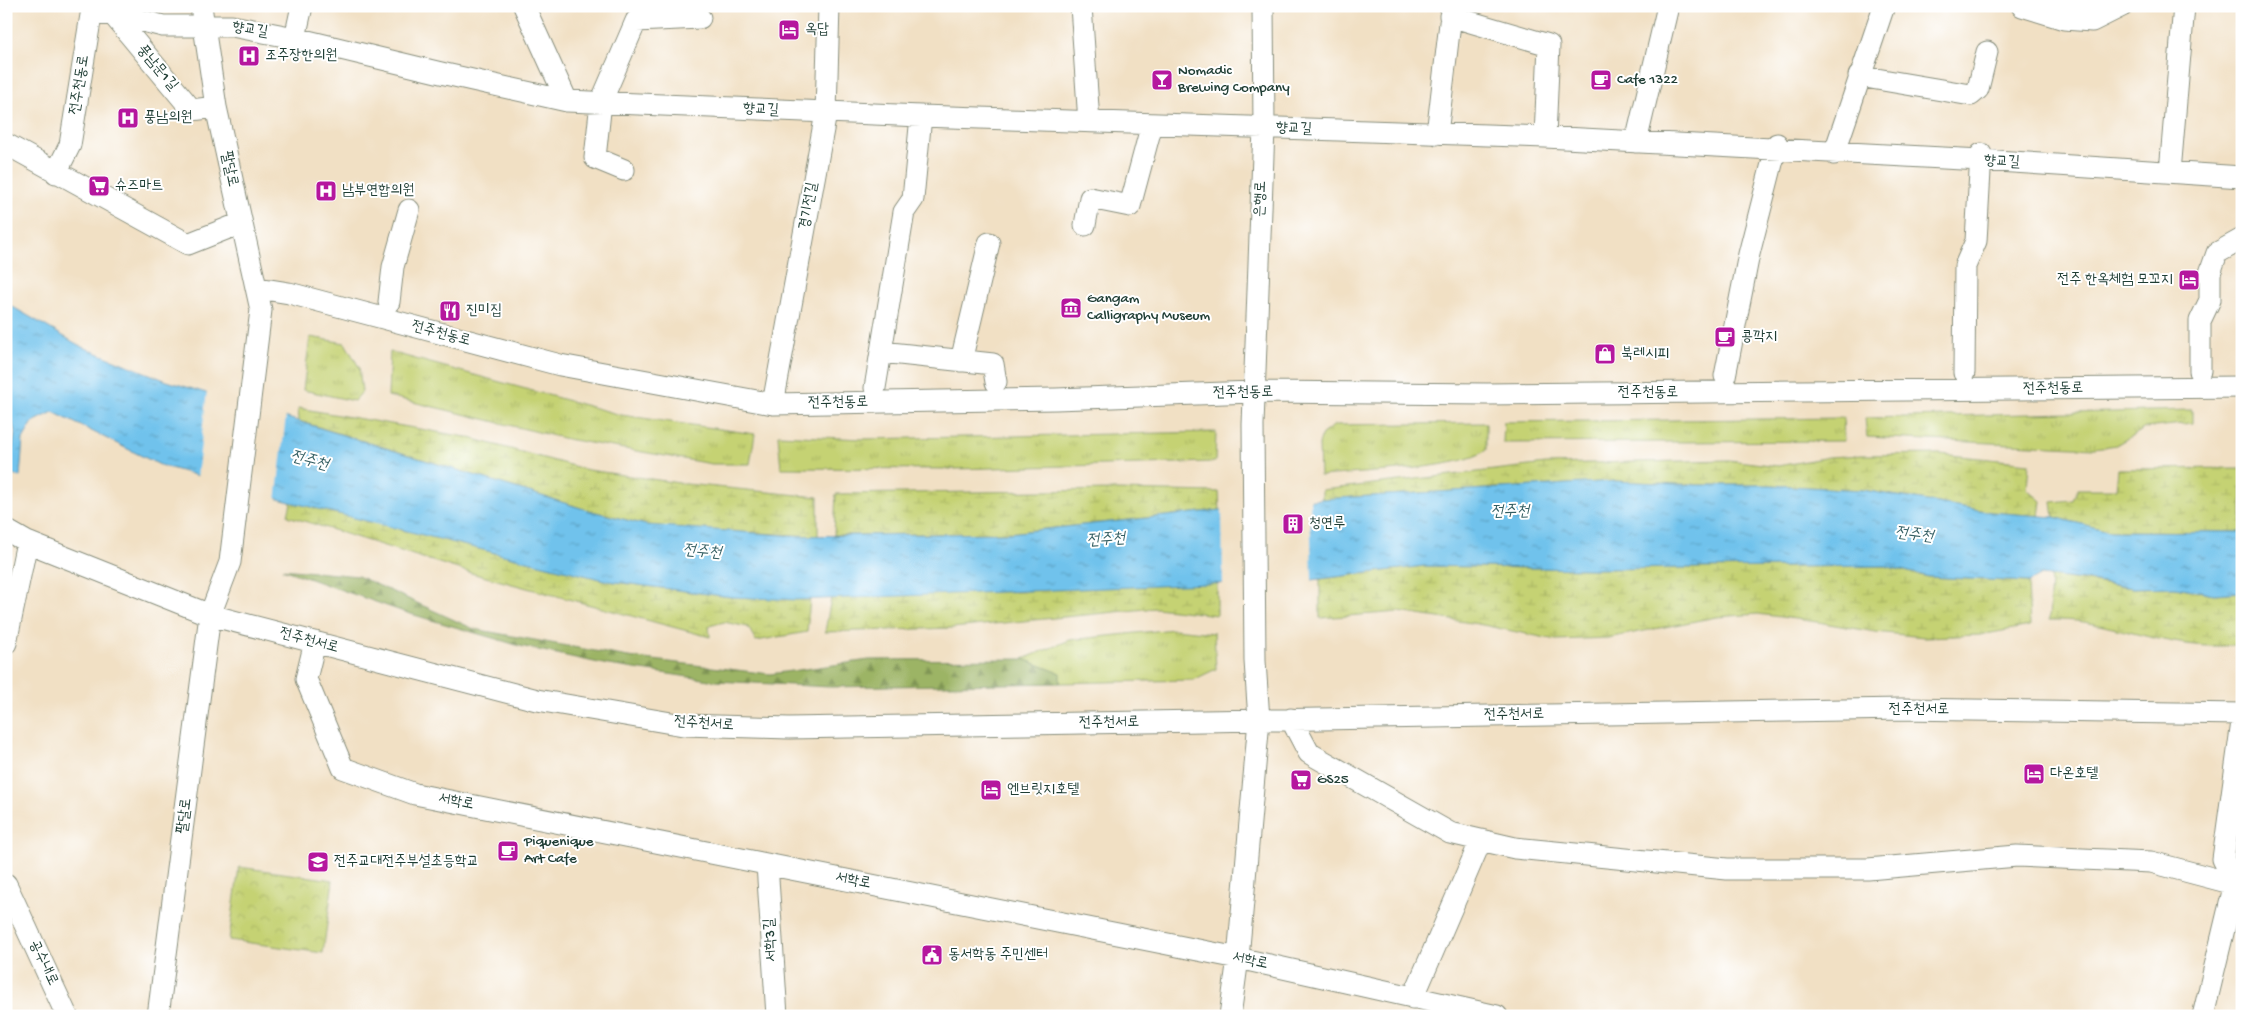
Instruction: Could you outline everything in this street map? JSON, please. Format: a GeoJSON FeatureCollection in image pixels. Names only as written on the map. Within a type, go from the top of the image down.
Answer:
{"type":"FeatureCollection","features":[{"type":"Feature","properties":{"kind":"street"},"geometry":{"type":"LineString","coordinates":[[295,38],[302,6]]}},
{"type":"Feature","properties":{"kind":"street"},"geometry":{"type":"LineString","coordinates":[[524,6],[566,101]]}},
{"type":"Feature","properties":{"kind":"street","name":"경기전길"},"geometry":{"type":"LineString","coordinates":[[773,404],[826,113],[829,6]]}},
{"type":"Feature","properties":{"kind":"street"},"geometry":{"type":"LineString","coordinates":[[1081,6],[1089,122]]}},
{"type":"Feature","properties":{"kind":"street","name":"은행로"},"geometry":{"type":"LineString","coordinates":[[1230,1016],[1238,958],[1259,720],[1254,661],[1253,392],[1264,128],[1263,6]]}},
{"type":"Feature","properties":{"kind":"street"},"geometry":{"type":"LineString","coordinates":[[1636,142],[1668,6]]}},
{"type":"Feature","properties":{"kind":"street"},"geometry":{"type":"LineString","coordinates":[[1834,154],[1884,6]]}},
{"type":"Feature","properties":{"kind":"street"},"geometry":{"type":"LineString","coordinates":[[2022,6],[2064,19],[2092,21],[2122,6]]}},
{"type":"Feature","properties":{"kind":"street"},"geometry":{"type":"LineString","coordinates":[[2170,172],[2184,6]]}},
{"type":"Feature","properties":{"kind":"street"},"geometry":{"type":"LineString","coordinates":[[109,10],[163,26],[203,16]]}},
{"type":"Feature","properties":{"kind":"street","name":"풍남문1길"},"geometry":{"type":"LineString","coordinates":[[109,10],[192,110],[216,107]]}},
{"type":"Feature","properties":{"kind":"street","name":"전주천동로"},"geometry":{"type":"LineString","coordinates":[[56,173],[70,145],[91,15],[109,10]]}},
{"type":"Feature","properties":{"kind":"street"},"geometry":{"type":"LineString","coordinates":[[1437,134],[1451,11],[1549,45],[1545,138]]}},
{"type":"Feature","properties":{"kind":"street","name":"향교길"},"geometry":{"type":"LineString","coordinates":[[203,16],[232,26],[295,38],[441,74],[566,101],[826,113],[1776,147],[1834,154],[1981,157],[2242,177]]}},
{"type":"Feature","properties":{"kind":"street","name":"팔달로"},"geometry":{"type":"LineString","coordinates":[[158,1016],[210,615],[230,562],[261,310],[258,288],[241,223],[216,107],[203,16]]}},
{"type":"Feature","properties":{"kind":"street"},"geometry":{"type":"LineString","coordinates":[[624,170],[595,158],[601,102],[636,21],[700,18]]}},
{"type":"Feature","properties":{"kind":"street"},"geometry":{"type":"LineString","coordinates":[[1859,76],[1971,95],[1978,89],[1987,52]]}},
{"type":"Feature","properties":{"kind":"street","name":"전주천동로"},"geometry":{"type":"LineString","coordinates":[[875,388],[904,212],[913,199],[921,116]]}},
{"type":"Feature","properties":{"kind":"street"},"geometry":{"type":"LineString","coordinates":[[1085,226],[1090,198],[1130,206],[1152,124]]}},
{"type":"Feature","properties":{"kind":"street"},"geometry":{"type":"LineString","coordinates":[[6,144],[188,244],[241,223]]}},
{"type":"Feature","properties":{"kind":"street"},"geometry":{"type":"LineString","coordinates":[[1725,376],[1750,254],[1776,147]]}},
{"type":"Feature","properties":{"kind":"street"},"geometry":{"type":"LineString","coordinates":[[1964,373],[1965,266],[1976,241],[1981,157]]}},
{"type":"Feature","properties":{"kind":"street"},"geometry":{"type":"LineString","coordinates":[[389,302],[393,267],[409,210]]}},
{"type":"Feature","properties":{"kind":"street"},"geometry":{"type":"LineString","coordinates":[[2200,371],[2200,320],[2210,300],[2210,273],[2217,253],[2242,239]]}},
{"type":"Feature","properties":{"kind":"street"},"geometry":{"type":"LineString","coordinates":[[961,361],[989,243]]}},
{"type":"Feature","properties":{"kind":"street","name":"전주천동로"},"geometry":{"type":"LineString","coordinates":[[258,288],[289,293],[560,365],[773,404],[1046,399],[1253,392],[1487,394],[2242,387]]}},
{"type":"Feature","properties":{"kind":"street"},"geometry":{"type":"LineString","coordinates":[[881,352],[993,364],[996,382]]}},
{"type":"Feature","properties":{"kind":"street","name":"전주천서로"},"geometry":{"type":"LineString","coordinates":[[6,530],[27,542],[210,615],[537,700],[683,725],[789,728],[1901,709],[2242,714]]}},
{"type":"Feature","properties":{"kind":"street"},"geometry":{"type":"LineString","coordinates":[[6,643],[27,542]]}},
{"type":"Feature","properties":{"kind":"street","name":"서학로"},"geometry":{"type":"LineString","coordinates":[[315,642],[306,679],[342,768],[415,794],[1238,958],[1496,1016]]}},
{"type":"Feature","properties":{"kind":"street"},"geometry":{"type":"LineString","coordinates":[[1291,719],[1309,753],[1450,833],[1515,848],[1727,869],[1868,869],[2017,856],[2151,862],[2238,885]]}},
{"type":"Feature","properties":{"kind":"street"},"geometry":{"type":"LineString","coordinates":[[2203,1016],[2238,885],[2223,859],[2242,722]]}},
{"type":"Feature","properties":{"kind":"street"},"geometry":{"type":"LineString","coordinates":[[1413,998],[1481,840]]}},
{"type":"Feature","properties":{"kind":"street","name":"서학3길"},"geometry":{"type":"LineString","coordinates":[[767,864],[777,1016]]}},
{"type":"Feature","properties":{"kind":"street","name":"공수내로"},"geometry":{"type":"LineString","coordinates":[[6,884],[67,1016]]}},
{"type":"Feature","properties":{"kind":"green space"},"geometry":{"type":"Polygon","coordinates":[[[310,337],[345,343],[359,367],[362,392],[354,401],[303,390],[310,337]]]}},
{"type":"Feature","properties":{"kind":"green space"},"geometry":{"type":"Polygon","coordinates":[[[390,352],[621,415],[755,434],[750,464],[712,464],[567,439],[388,396],[390,352]]]}},
{"type":"Feature","properties":{"kind":"green space"},"geometry":{"type":"Polygon","coordinates":[[[298,408],[466,437],[588,470],[686,484],[818,497],[818,536],[646,525],[584,509],[299,421],[298,408]]]}},
{"type":"Feature","properties":{"kind":"green space"},"geometry":{"type":"Polygon","coordinates":[[[2192,410],[2192,423],[2145,428],[2116,445],[2094,448],[1867,437],[1865,418],[2192,410]]]}},
{"type":"Feature","properties":{"kind":"green space"},"geometry":{"type":"Polygon","coordinates":[[[1843,418],[1844,441],[1503,443],[1504,422],[1843,418]]]}},
{"type":"Feature","properties":{"kind":"green space"},"geometry":{"type":"Polygon","coordinates":[[[1486,423],[1486,450],[1456,462],[1408,469],[1320,476],[1319,444],[1322,434],[1335,425],[1486,423]]]}},
{"type":"Feature","properties":{"kind":"green space"},"geometry":{"type":"Polygon","coordinates":[[[1216,432],[1215,462],[954,469],[781,468],[778,435],[862,439],[1216,432]]]}},
{"type":"Feature","properties":{"kind":"green space"},"geometry":{"type":"Polygon","coordinates":[[[1940,454],[2029,463],[2027,489],[2041,501],[2039,516],[1991,512],[1863,490],[1771,485],[1697,485],[1616,481],[1322,499],[1322,490],[1546,464],[1729,460],[1778,466],[1829,457],[1940,454]]]}},
{"type":"Feature","properties":{"kind":"green space"},"geometry":{"type":"Polygon","coordinates":[[[2242,468],[2242,532],[2109,531],[2054,517],[2052,502],[2073,500],[2078,489],[2116,489],[2118,469],[2242,468]]]}},
{"type":"Feature","properties":{"kind":"green space"},"geometry":{"type":"Polygon","coordinates":[[[1115,490],[1219,492],[1220,510],[1009,533],[834,535],[836,494],[1115,490]]]}},
{"type":"Feature","properties":{"kind":"green space"},"geometry":{"type":"Polygon","coordinates":[[[291,502],[608,581],[731,597],[810,599],[807,632],[756,641],[748,627],[724,622],[709,626],[710,637],[471,573],[288,516],[291,502]]]}},
{"type":"Feature","properties":{"kind":"green space"},"geometry":{"type":"Polygon","coordinates":[[[1424,566],[1591,569],[1885,566],[1928,577],[2028,582],[2030,626],[1980,635],[1924,637],[1875,632],[1758,614],[1716,617],[1608,638],[1556,640],[1478,624],[1399,612],[1320,618],[1320,579],[1424,566]]]}},
{"type":"Feature","properties":{"kind":"green space"},"geometry":{"type":"Polygon","coordinates":[[[282,569],[358,576],[474,629],[628,657],[770,674],[869,660],[1023,659],[1060,673],[1060,683],[830,687],[716,681],[608,665],[520,646],[404,612],[282,569]]]}},
{"type":"Feature","properties":{"kind":"green space"},"geometry":{"type":"Polygon","coordinates":[[[2051,576],[2133,588],[2175,587],[2214,594],[2242,592],[2242,644],[2202,646],[2162,640],[2084,622],[2049,620],[2051,576]]]}},
{"type":"Feature","properties":{"kind":"green space"},"geometry":{"type":"Polygon","coordinates":[[[1217,583],[1217,615],[1156,608],[952,628],[825,632],[831,598],[1217,583]]]}},
{"type":"Feature","properties":{"kind":"green space"},"geometry":{"type":"Polygon","coordinates":[[[1174,629],[1214,633],[1216,669],[1193,680],[1060,683],[1059,673],[1023,659],[1070,640],[1174,629]]]}},
{"type":"Feature","properties":{"kind":"green space"},"geometry":{"type":"Polygon","coordinates":[[[239,867],[333,880],[323,953],[229,940],[239,867]]]}},
{"type":"Feature","properties":{"kind":"water","name":"전주천"},"geometry":{"type":"Polygon","coordinates":[[[6,303],[82,347],[167,381],[584,509],[646,525],[796,536],[1009,533],[1322,499],[1616,481],[1697,485],[1771,485],[1863,490],[1991,512],[2054,517],[2109,531],[2242,532],[2242,592],[2214,594],[2175,587],[2133,588],[2041,575],[2028,582],[1929,577],[1885,566],[1591,569],[1424,566],[1312,580],[796,600],[731,597],[608,581],[278,499],[160,465],[53,412],[33,422],[23,439],[20,477],[9,474],[15,433],[6,392],[6,303]]]}},
{"type":"Feature","properties":{"kind":"pier"},"geometry":{"type":"Polygon","coordinates":[[[207,390],[286,415],[276,501],[197,478],[207,390]]]}},
{"type":"Feature","properties":{"kind":"pier"},"geometry":{"type":"Polygon","coordinates":[[[1310,498],[1312,582],[1223,586],[1222,507],[1310,498]]]}},
{"type":"Feature","properties":{"kind":"place","name":"옥답"},"geometry":{"type":"Point","coordinates":[789,30]}},
{"type":"Feature","properties":{"kind":"place","name":"조주장한의원"},"geometry":{"type":"Point","coordinates":[249,56]}},
{"type":"Feature","properties":{"kind":"place","name":"Nomadic Brewing Company"},"geometry":{"type":"Point","coordinates":[1162,80]}},
{"type":"Feature","properties":{"kind":"place","name":"Cafe 1322"},"geometry":{"type":"Point","coordinates":[1601,80]}},
{"type":"Feature","properties":{"kind":"place","name":"풍남의원"},"geometry":{"type":"Point","coordinates":[128,118]}},
{"type":"Feature","properties":{"kind":"place","name":"슈즈마트"},"geometry":{"type":"Point","coordinates":[99,186]}},
{"type":"Feature","properties":{"kind":"place","name":"남부연합의원"},"geometry":{"type":"Point","coordinates":[326,191]}},
{"type":"Feature","properties":{"kind":"place","name":"전주 한옥체험 모꼬지"},"geometry":{"type":"Point","coordinates":[2189,280]}},
{"type":"Feature","properties":{"kind":"place","name":"Gangam Calligraphy Museum"},"geometry":{"type":"Point","coordinates":[1071,308]}},
{"type":"Feature","properties":{"kind":"place","name":"진미집"},"geometry":{"type":"Point","coordinates":[450,311]}},
{"type":"Feature","properties":{"kind":"place","name":"콩깍지"},"geometry":{"type":"Point","coordinates":[1725,337]}},
{"type":"Feature","properties":{"kind":"place","name":"북레시피"},"geometry":{"type":"Point","coordinates":[1605,354]}},
{"type":"Feature","properties":{"kind":"place","name":"청연루"},"geometry":{"type":"Point","coordinates":[1293,524]}},
{"type":"Feature","properties":{"kind":"place","name":"다온호텔"},"geometry":{"type":"Point","coordinates":[2034,774]}},
{"type":"Feature","properties":{"kind":"place","name":"GS25"},"geometry":{"type":"Point","coordinates":[1301,780]}},
{"type":"Feature","properties":{"kind":"place","name":"엔브릿지호텔"},"geometry":{"type":"Point","coordinates":[991,790]}},
{"type":"Feature","properties":{"kind":"place","name":"Piquenique Art Cafe"},"geometry":{"type":"Point","coordinates":[508,851]}},
{"type":"Feature","properties":{"kind":"place","name":"전주교대전주부설초등학교"},"geometry":{"type":"Point","coordinates":[318,862]}},
{"type":"Feature","properties":{"kind":"place","name":"동서학동 주민센터"},"geometry":{"type":"Point","coordinates":[932,955]}}]}
